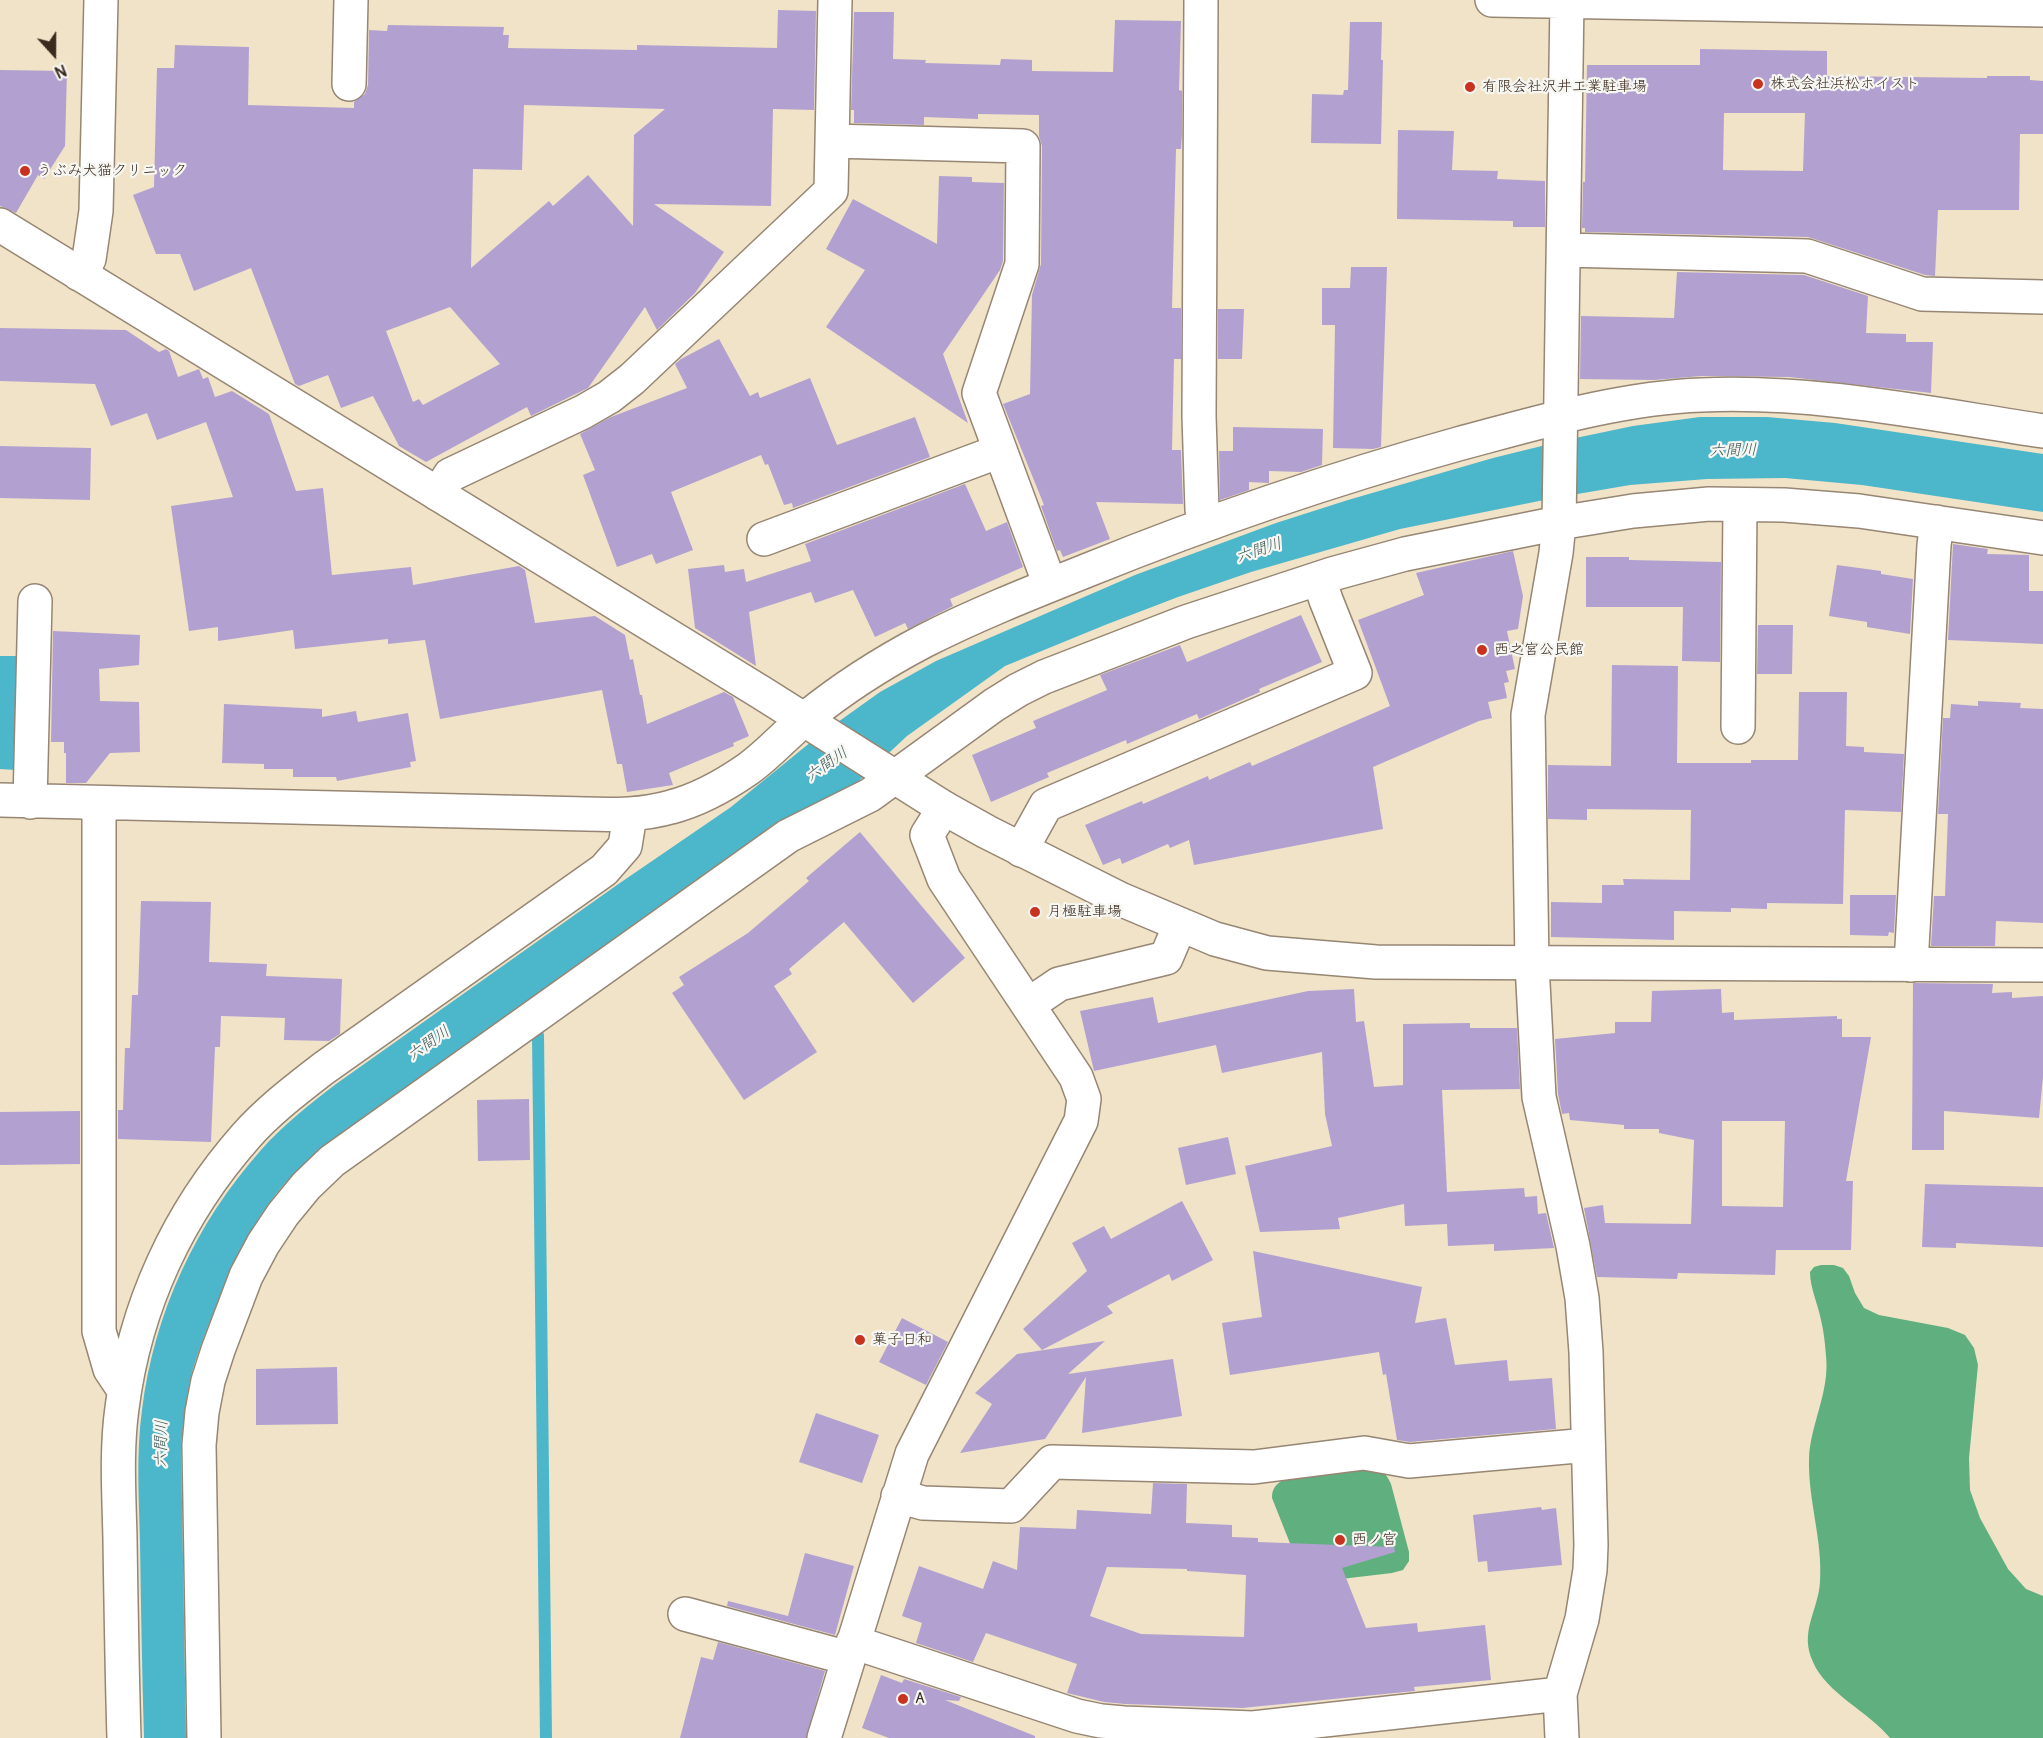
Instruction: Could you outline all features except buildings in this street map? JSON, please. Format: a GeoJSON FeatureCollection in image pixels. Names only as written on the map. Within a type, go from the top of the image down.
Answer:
{"type":"FeatureCollection","features":[{"type":"Feature","properties":{"kind":"street"},"geometry":{"type":"LineString","coordinates":[[80,274],[89,259],[96,211],[101,0]]}},
{"type":"Feature","properties":{"kind":"street"},"geometry":{"type":"LineString","coordinates":[[349,84],[351,0]]}},
{"type":"Feature","properties":{"kind":"street"},"geometry":{"type":"LineString","coordinates":[[438,494],[450,475],[583,412],[609,397],[632,379],[831,191],[835,0]]}},
{"type":"Feature","properties":{"kind":"street"},"geometry":{"type":"LineString","coordinates":[[1202,0],[1198,416],[1203,510],[1207,523]]}},
{"type":"Feature","properties":{"kind":"street"},"geometry":{"type":"LineString","coordinates":[[1492,0],[2043,10]]}},
{"type":"Feature","properties":{"kind":"street"},"geometry":{"type":"LineString","coordinates":[[1562,1738],[1560,1694],[1582,1619],[1590,1570],[1586,1352],[1582,1298],[1573,1245],[1539,1097],[1532,964],[1528,715],[1556,553],[1559,516],[1567,1]]}},
{"type":"Feature","properties":{"kind":"street"},"geometry":{"type":"LineString","coordinates":[[832,141],[1023,146],[1022,264],[979,393],[1050,585]]}},
{"type":"Feature","properties":{"kind":"street"},"geometry":{"type":"LineString","coordinates":[[0,225],[811,723],[944,808],[1021,850],[1120,899],[1215,939],[1267,953],[1376,962],[2043,965]]}},
{"type":"Feature","properties":{"kind":"street"},"geometry":{"type":"LineString","coordinates":[[1563,250],[1807,256],[1922,294],[2043,297]]}},
{"type":"Feature","properties":{"kind":"street"},"geometry":{"type":"LineString","coordinates":[[35,601],[15,801],[630,815],[672,807],[712,791],[749,768],[811,723],[867,672],[926,640],[1050,585],[1207,523],[1414,456],[1560,425],[1640,401],[1699,395],[1768,394],[1839,400],[2043,431]]}},
{"type":"Feature","properties":{"kind":"street"},"geometry":{"type":"LineString","coordinates":[[764,539],[1000,451]]}},
{"type":"Feature","properties":{"kind":"street"},"geometry":{"type":"LineString","coordinates":[[204,1738],[199,1477],[202,1412],[218,1350],[246,1276],[263,1244],[283,1214],[306,1186],[332,1161],[788,836],[870,795],[891,774],[994,705],[1044,677],[1186,622],[1319,579],[1405,554],[1559,516],[1708,504],[1784,505],[1859,511],[2043,538]]}},
{"type":"Feature","properties":{"kind":"street"},"geometry":{"type":"LineString","coordinates":[[1738,727],[1740,504]]}},
{"type":"Feature","properties":{"kind":"street"},"geometry":{"type":"LineString","coordinates":[[1911,965],[1937,522]]}},
{"type":"Feature","properties":{"kind":"street"},"geometry":{"type":"LineString","coordinates":[[1021,850],[1046,804],[1355,673],[1319,579]]}},
{"type":"Feature","properties":{"kind":"street"},"geometry":{"type":"LineString","coordinates":[[99,804],[99,1331],[110,1369],[124,1390]]}},
{"type":"Feature","properties":{"kind":"street"},"geometry":{"type":"LineString","coordinates":[[824,1738],[912,1454],[1081,1121],[1084,1099],[1076,1077],[944,879],[927,835],[944,808]]}},
{"type":"Feature","properties":{"kind":"street"},"geometry":{"type":"LineString","coordinates":[[123,1738],[118,1460],[121,1409],[130,1359],[144,1309],[163,1262],[187,1217],[215,1174],[248,1135],[284,1100],[324,1068],[604,870],[625,846],[630,815]]}},
{"type":"Feature","properties":{"kind":"street"},"geometry":{"type":"LineString","coordinates":[[1028,1005],[1059,984],[1166,958],[1180,925]]}},
{"type":"Feature","properties":{"kind":"street"},"geometry":{"type":"LineString","coordinates":[[898,1496],[923,1503],[1011,1506],[1052,1462],[1254,1467],[1364,1454],[1409,1461],[1588,1445]]}},
{"type":"Feature","properties":{"kind":"street"},"geometry":{"type":"LineString","coordinates":[[686,1614],[851,1650],[1101,1721],[1252,1733],[1560,1694]]}},
{"type":"Feature","properties":{"kind":"green space"},"geometry":{"type":"Polygon","coordinates":[[[1821,1265],[1843,1268],[1864,1308],[1879,1315],[1948,1328],[1965,1335],[1974,1348],[1978,1365],[1969,1458],[1970,1490],[1980,1518],[2008,1569],[2026,1589],[2043,1596],[2043,1738],[1890,1738],[1838,1693],[1819,1673],[1813,1662],[1808,1641],[1819,1593],[1820,1567],[1809,1459],[1810,1446],[1823,1395],[1826,1352],[1810,1272],[1814,1267],[1821,1265]]]}},
{"type":"Feature","properties":{"kind":"green space"},"geometry":{"type":"Polygon","coordinates":[[[1368,1468],[1382,1472],[1391,1484],[1409,1552],[1409,1561],[1403,1570],[1392,1573],[1324,1581],[1299,1566],[1272,1498],[1273,1490],[1283,1480],[1368,1468]]]}},
{"type":"Feature","properties":{"kind":"water","name":"六間川"},"geometry":{"type":"Polygon","coordinates":[[[1700,417],[1767,417],[1835,423],[2043,454],[2043,512],[1862,485],[1785,478],[1707,479],[1630,485],[1400,529],[1251,572],[1178,597],[1005,666],[907,736],[846,793],[779,821],[351,1126],[306,1162],[277,1193],[244,1243],[231,1270],[199,1351],[188,1393],[181,1444],[186,1738],[144,1738],[138,1460],[140,1427],[148,1374],[168,1304],[198,1239],[238,1178],[261,1150],[297,1115],[336,1084],[731,807],[817,737],[880,692],[936,661],[1135,575],[1276,523],[1348,500],[1493,458],[1566,440],[1633,426],[1700,417]]]}},
{"type":"Feature","properties":{"kind":"water"},"geometry":{"type":"Polygon","coordinates":[[[0,656],[18,656],[15,770],[0,769],[0,656]]]}},
{"type":"Feature","properties":{"kind":"waterway"},"geometry":{"type":"LineString","coordinates":[[538,1035],[546,1738]]}},
{"type":"Feature","properties":{"kind":"place","name":"株式会社浜松ホイスト"},"geometry":{"type":"Point","coordinates":[1758,84]}},
{"type":"Feature","properties":{"kind":"place","name":"有限会社沢井工業駐車場"},"geometry":{"type":"Point","coordinates":[1470,87]}},
{"type":"Feature","properties":{"kind":"place","name":"うぶみ犬猫クリニック"},"geometry":{"type":"Point","coordinates":[25,171]}},
{"type":"Feature","properties":{"kind":"place","name":"西之宮公民館"},"geometry":{"type":"Point","coordinates":[1482,650]}},
{"type":"Feature","properties":{"kind":"place","name":"月極駐車場"},"geometry":{"type":"Point","coordinates":[1035,912]}},
{"type":"Feature","properties":{"kind":"place","name":"菓子日和"},"geometry":{"type":"Point","coordinates":[860,1340]}},
{"type":"Feature","properties":{"kind":"place","name":"西ノ宮"},"geometry":{"type":"Point","coordinates":[1340,1540]}},
{"type":"Feature","properties":{"kind":"place","name":"A"},"geometry":{"type":"Point","coordinates":[903,1699]}}]}
